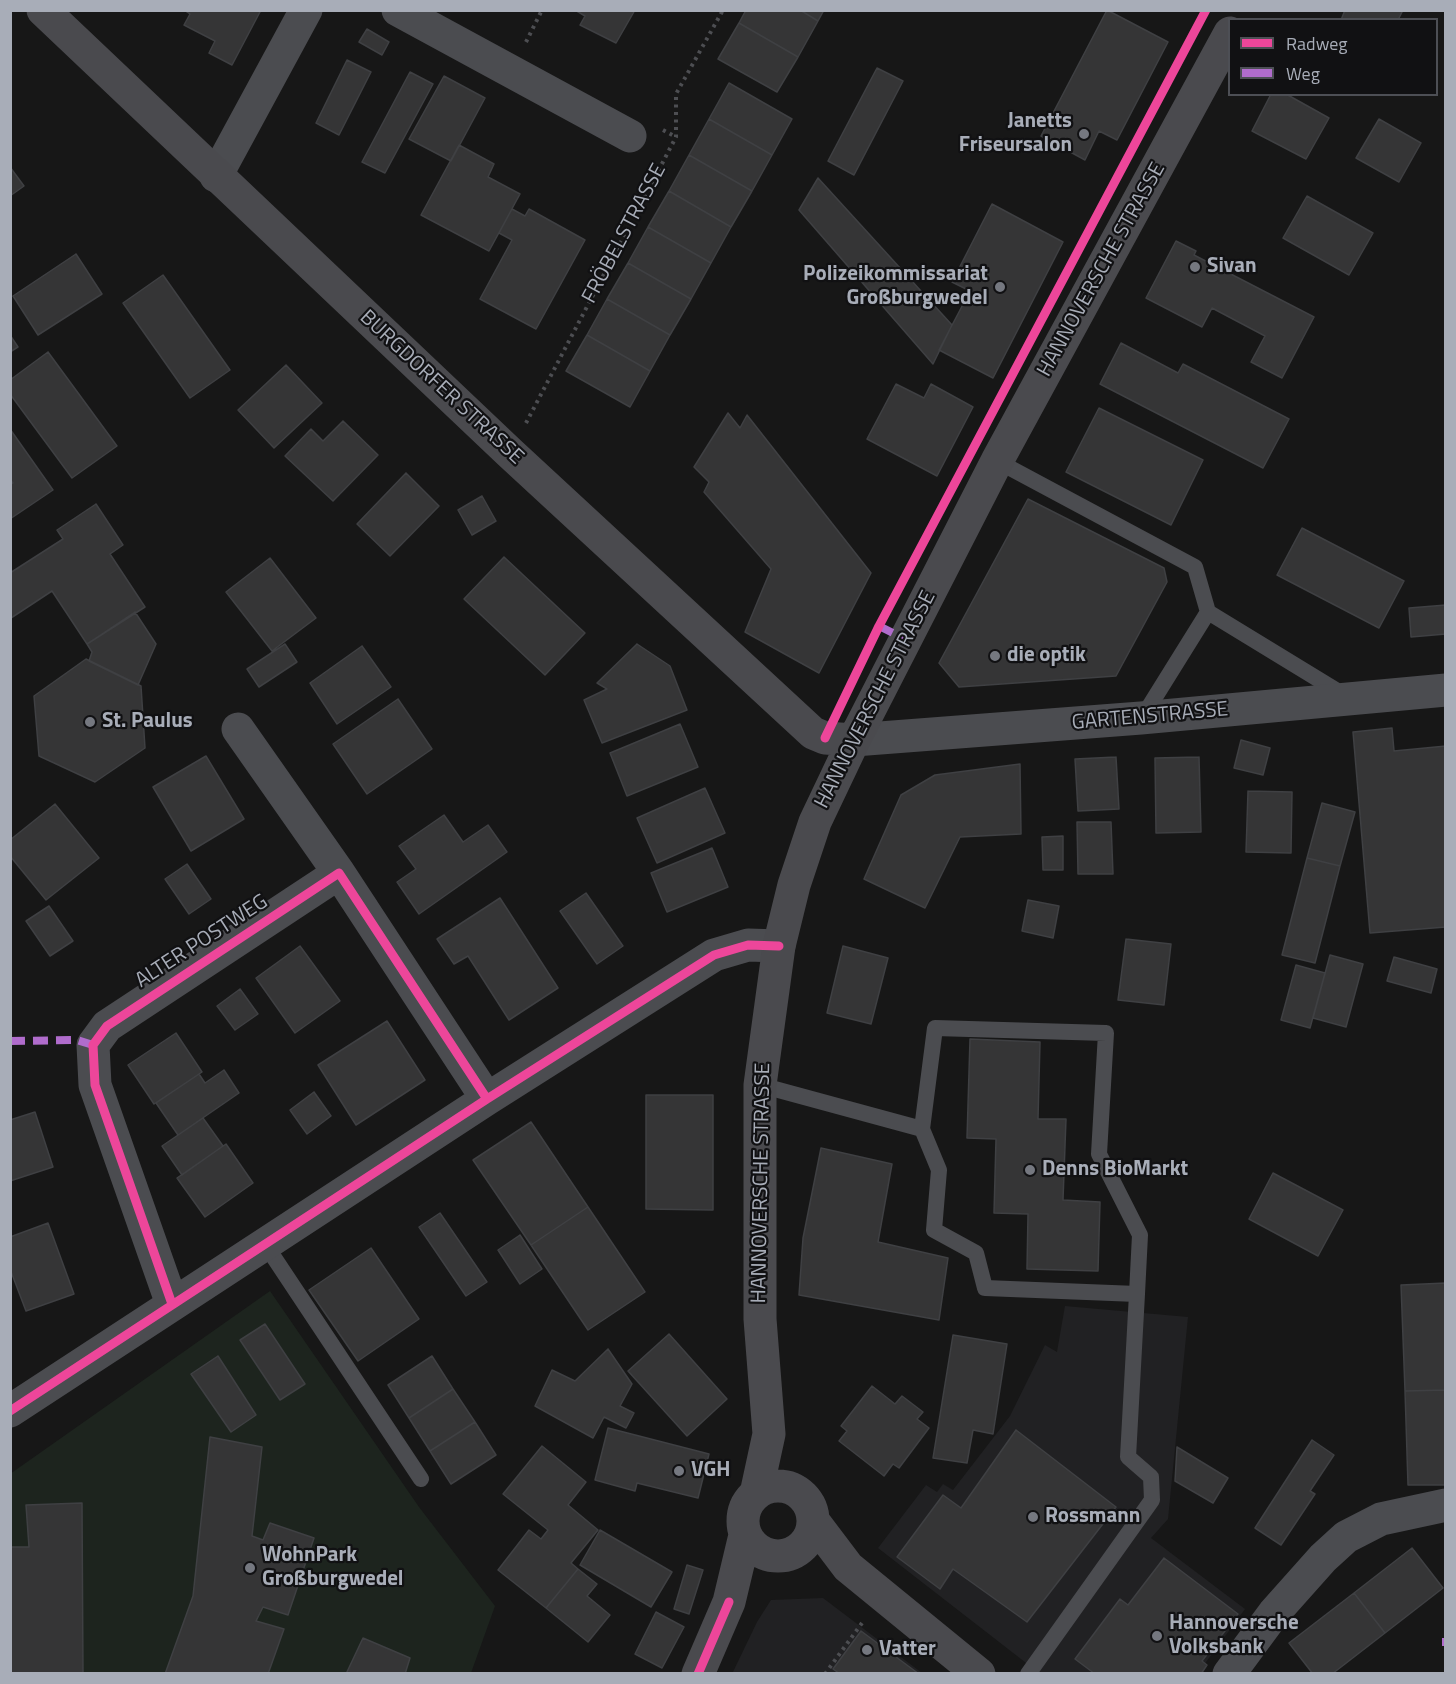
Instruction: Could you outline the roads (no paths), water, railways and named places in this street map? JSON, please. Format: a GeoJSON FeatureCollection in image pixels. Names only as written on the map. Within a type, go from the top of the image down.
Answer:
{"type":"FeatureCollection","features":[{"type":"Feature","properties":{"kind":"main road","name":"BURGDORFER STRASSE"},"geometry":{"type":"LineString","coordinates":[[43,10],[510,453],[813,733],[825,738],[854,740]]}},
{"type":"Feature","properties":{"kind":"main road","name":"HANNOVERSCHE STRASSE"},"geometry":{"type":"LineString","coordinates":[[756,1494],[769,1434],[760,1318],[760,1085],[779,946],[794,885],[815,822],[854,740],[997,461],[1228,37]]}},
{"type":"Feature","properties":{"kind":"main road","name":"HANNOVERSCHE STRASSE"},"geometry":{"type":"LineString","coordinates":[[769,1434],[795,1490]]}},
{"type":"Feature","properties":{"kind":"main road"},"geometry":{"type":"LineString","coordinates":[[848,1567],[751,1545],[742,1524],[744,1512],[756,1494],[774,1486],[795,1490],[809,1503],[814,1522],[848,1567],[979,1674]]}},
{"type":"Feature","properties":{"kind":"main road"},"geometry":{"type":"LineString","coordinates":[[729,1602],[784,1554],[806,1544],[814,1522]]}},
{"type":"Feature","properties":{"kind":"main road"},"geometry":{"type":"LineString","coordinates":[[698,1674],[729,1602],[745,1535]]}},
{"type":"Feature","properties":{"kind":"street"},"geometry":{"type":"LineString","coordinates":[[216,176],[306,10]]}},
{"type":"Feature","properties":{"kind":"street","name":"FRÖBELSTRASSE"},"geometry":{"type":"LineString","coordinates":[[398,10],[630,136]]}},
{"type":"Feature","properties":{"kind":"street","name":"GARTENSTRASSE"},"geometry":{"type":"LineString","coordinates":[[854,740],[1141,718],[1446,690]]}},
{"type":"Feature","properties":{"kind":"street"},"geometry":{"type":"LineString","coordinates":[[238,729],[339,873],[487,1098]]}},
{"type":"Feature","properties":{"kind":"street","name":"ALTER POSTWEG"},"geometry":{"type":"LineString","coordinates":[[172,1304],[95,1086],[93,1045],[107,1026],[339,873]]}},
{"type":"Feature","properties":{"kind":"street"},"geometry":{"type":"LineString","coordinates":[[10,1411],[487,1098],[714,955],[748,945],[779,946]]}},
{"type":"Feature","properties":{"kind":"street"},"geometry":{"type":"LineString","coordinates":[[1235,1672],[1275,1613],[1323,1558],[1346,1537],[1381,1518],[1446,1505]]}},
{"type":"Feature","properties":{"kind":"lane"},"geometry":{"type":"LineString","coordinates":[[997,461],[1195,567],[1208,612],[1349,698]]}},
{"type":"Feature","properties":{"kind":"lane"},"geometry":{"type":"LineString","coordinates":[[1141,718],[1208,612]]}},
{"type":"Feature","properties":{"kind":"lane"},"geometry":{"type":"LineString","coordinates":[[1028,1674],[1152,1500],[1152,1477],[1128,1457],[1137,1294],[1140,1235],[1099,1154],[1106,1034],[936,1028],[922,1129],[939,1170],[934,1230],[976,1253],[985,1288],[1137,1294]]}},
{"type":"Feature","properties":{"kind":"lane"},"geometry":{"type":"LineString","coordinates":[[760,1085],[922,1129]]}},
{"type":"Feature","properties":{"kind":"lane"},"geometry":{"type":"LineString","coordinates":[[266,1244],[421,1479]]}},
{"type":"Feature","properties":{"kind":"place","name":"Janetts Friseursalon"},"geometry":{"type":"Point","coordinates":[1084,134]}},
{"type":"Feature","properties":{"kind":"place","name":"Sivan"},"geometry":{"type":"Point","coordinates":[1195,267]}},
{"type":"Feature","properties":{"kind":"place","name":"Polizeikommissariat Großburgwedel"},"geometry":{"type":"Point","coordinates":[1000,287]}},
{"type":"Feature","properties":{"kind":"place","name":"die optik"},"geometry":{"type":"Point","coordinates":[995,656]}},
{"type":"Feature","properties":{"kind":"place","name":"St. Paulus"},"geometry":{"type":"Point","coordinates":[90,722]}},
{"type":"Feature","properties":{"kind":"place","name":"Denns BioMarkt"},"geometry":{"type":"Point","coordinates":[1030,1170]}},
{"type":"Feature","properties":{"kind":"place","name":"VGH"},"geometry":{"type":"Point","coordinates":[679,1471]}},
{"type":"Feature","properties":{"kind":"place","name":"Rossmann"},"geometry":{"type":"Point","coordinates":[1033,1517]}},
{"type":"Feature","properties":{"kind":"place","name":"WohnPark Großburgwedel"},"geometry":{"type":"Point","coordinates":[250,1568]}},
{"type":"Feature","properties":{"kind":"place","name":"Hannoversche Volksbank"},"geometry":{"type":"Point","coordinates":[1157,1636]}},
{"type":"Feature","properties":{"kind":"place","name":"Vatter"},"geometry":{"type":"Point","coordinates":[867,1650]}}]}
